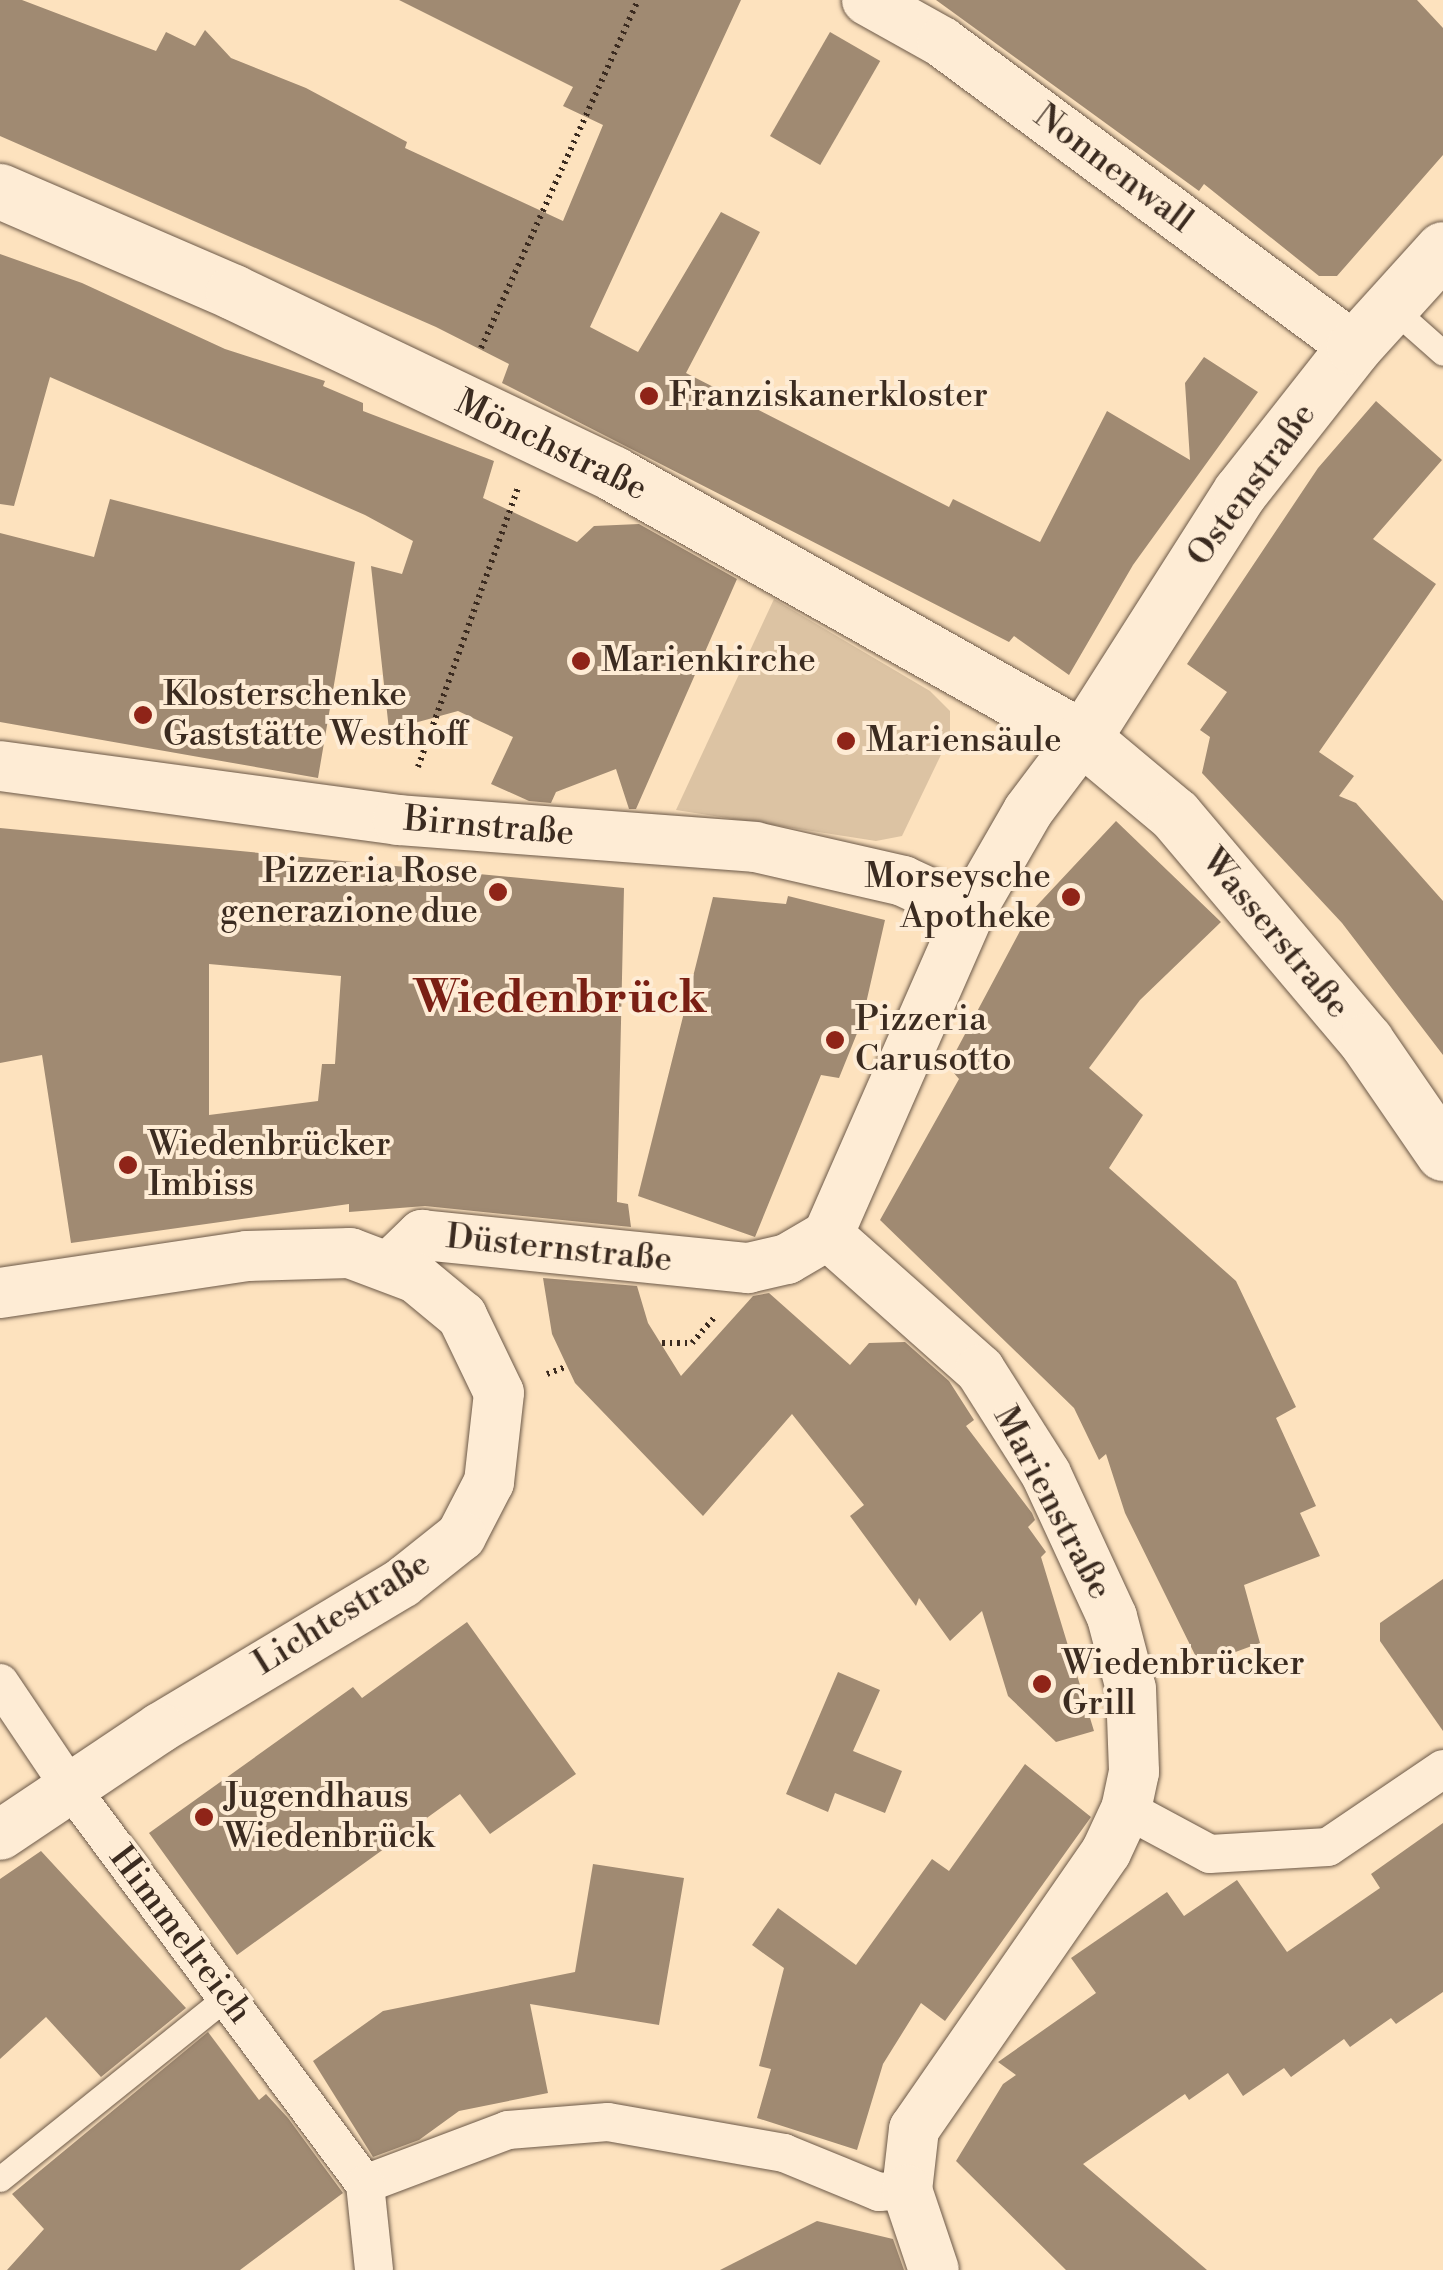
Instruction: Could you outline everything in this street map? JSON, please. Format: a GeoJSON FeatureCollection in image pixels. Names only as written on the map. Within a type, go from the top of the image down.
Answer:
{"type":"FeatureCollection","features":[{"type":"Feature","properties":{"kind":"street","name":"Nonnenwall"},"geometry":{"type":"LineString","coordinates":[[867,0],[942,42],[1354,348]]}},
{"type":"Feature","properties":{"kind":"street","name":"Mönchstraße"},"geometry":{"type":"LineString","coordinates":[[0,191],[536,438],[939,653],[1083,738]]}},
{"type":"Feature","properties":{"kind":"street","name":"Ostenstraße"},"geometry":{"type":"LineString","coordinates":[[1083,738],[1240,492],[1354,348],[1443,249]]}},
{"type":"Feature","properties":{"kind":"street"},"geometry":{"type":"LineString","coordinates":[[828,1236],[970,912],[1028,812],[1083,738]]}},
{"type":"Feature","properties":{"kind":"street","name":"Wasserstraße"},"geometry":{"type":"LineString","coordinates":[[1083,738],[1175,816],[1366,1041],[1443,1153]]}},
{"type":"Feature","properties":{"kind":"street","name":"Birnstraße"},"geometry":{"type":"LineString","coordinates":[[0,766],[398,820],[754,847],[903,881],[970,912]]}},
{"type":"Feature","properties":{"kind":"street","name":"Düsternstraße"},"geometry":{"type":"LineString","coordinates":[[390,1266],[422,1234],[748,1268],[788,1259],[828,1236]]}},
{"type":"Feature","properties":{"kind":"street","name":"Marienstraße"},"geometry":{"type":"LineString","coordinates":[[828,1236],[980,1370],[1046,1474],[1112,1617],[1131,1689],[1134,1772],[1126,1809],[1106,1852],[914,2129],[907,2190],[934,2270]]}},
{"type":"Feature","properties":{"kind":"street"},"geometry":{"type":"LineString","coordinates":[[0,1293],[247,1256],[350,1252],[390,1266]]}},
{"type":"Feature","properties":{"kind":"street","name":"Lichtestraße"},"geometry":{"type":"LineString","coordinates":[[0,1835],[402,1583],[461,1536],[489,1482],[499,1393],[462,1316],[416,1278],[390,1266]]}},
{"type":"Feature","properties":{"kind":"street","name":"Himmelreich"},"geometry":{"type":"LineString","coordinates":[[0,1683],[70,1788],[365,2184]]}},
{"type":"Feature","properties":{"kind":"street"},"geometry":{"type":"LineString","coordinates":[[1126,1809],[1210,1854],[1328,1848],[1443,1769]]}},
{"type":"Feature","properties":{"kind":"street"},"geometry":{"type":"LineString","coordinates":[[374,2270],[365,2184],[508,2130],[608,2122],[784,2153],[879,2192],[907,2190]]}},
{"type":"Feature","properties":{"kind":"lane"},"geometry":{"type":"LineString","coordinates":[[1391,307],[1443,353]]}},
{"type":"Feature","properties":{"kind":"lane"},"geometry":{"type":"LineString","coordinates":[[0,2179],[226,1997]]}},
{"type":"Feature","properties":{"kind":"path"},"geometry":{"type":"LineString","coordinates":[[458,399],[638,0]]}},
{"type":"Feature","properties":{"kind":"path"},"geometry":{"type":"LineString","coordinates":[[398,820],[536,438]]}},
{"type":"Feature","properties":{"kind":"shaded area"},"geometry":{"type":"Polygon","coordinates":[[[774,599],[930,691],[950,711],[950,736],[902,836],[876,841],[676,810],[774,599]]]}},
{"type":"Feature","properties":{"kind":"building"},"geometry":{"type":"Polygon","coordinates":[[[0,0],[22,0],[156,51],[166,32],[195,46],[205,30],[231,58],[306,88],[407,142],[405,148],[563,221],[603,125],[563,106],[573,87],[399,0],[741,0],[590,327],[638,352],[721,212],[760,232],[686,373],[949,507],[953,499],[1040,542],[1107,411],[1190,460],[1185,383],[1204,357],[1258,392],[1133,565],[1069,675],[1014,636],[1009,642],[502,383],[509,364],[436,327],[0,136],[0,0]]]}},
{"type":"Feature","properties":{"kind":"building"},"geometry":{"type":"Polygon","coordinates":[[[936,0],[1417,0],[1443,28],[1443,155],[1337,276],[1319,276],[1204,184],[1199,191],[936,0]]]}},
{"type":"Feature","properties":{"kind":"building"},"geometry":{"type":"Polygon","coordinates":[[[830,32],[880,61],[820,165],[770,136],[830,32]]]}},
{"type":"Feature","properties":{"kind":"building"},"geometry":{"type":"Polygon","coordinates":[[[0,254],[82,283],[225,349],[325,381],[323,386],[363,403],[363,411],[494,461],[483,498],[577,542],[594,526],[639,524],[737,579],[636,809],[629,809],[616,769],[556,792],[551,803],[529,801],[491,784],[513,737],[458,711],[389,730],[371,566],[402,574],[413,541],[365,515],[50,377],[14,506],[0,504],[0,254]]]}},
{"type":"Feature","properties":{"kind":"building"},"geometry":{"type":"Polygon","coordinates":[[[1376,401],[1442,460],[1373,539],[1436,584],[1319,752],[1354,776],[1339,796],[1356,803],[1443,901],[1443,1055],[1342,923],[1202,773],[1210,737],[1200,730],[1227,692],[1187,664],[1318,468],[1376,401]]]}},
{"type":"Feature","properties":{"kind":"building"},"geometry":{"type":"Polygon","coordinates":[[[110,499],[355,562],[318,778],[0,722],[0,533],[94,557],[110,499]]]}},
{"type":"Feature","properties":{"kind":"building"},"geometry":{"type":"Polygon","coordinates":[[[1116,821],[1221,922],[1140,1000],[1089,1068],[1143,1115],[1109,1168],[1236,1281],[1296,1407],[1276,1418],[1316,1506],[1300,1513],[1320,1556],[1244,1585],[1260,1643],[1200,1665],[1125,1513],[1106,1454],[1099,1460],[1074,1408],[880,1220],[959,1079],[948,1066],[1029,914],[1116,821]]]}},
{"type":"Feature","properties":{"kind":"building"},"geometry":{"type":"Polygon","coordinates":[[[0,828],[624,888],[617,1202],[628,1204],[631,1227],[425,1206],[349,1212],[349,1204],[71,1243],[42,1055],[0,1063],[0,828]],[[209,964],[209,1115],[318,1101],[322,1064],[335,1064],[341,976],[209,964]]]}},
{"type":"Feature","properties":{"kind":"building"},"geometry":{"type":"Polygon","coordinates":[[[788,896],[885,920],[862,1021],[839,1078],[821,1075],[755,1237],[638,1196],[713,897],[786,904],[788,896]]]}},
{"type":"Feature","properties":{"kind":"building"},"geometry":{"type":"Polygon","coordinates":[[[543,1278],[637,1286],[648,1323],[681,1376],[753,1296],[769,1293],[850,1365],[869,1343],[905,1342],[949,1381],[974,1420],[966,1426],[1032,1513],[1035,1520],[1028,1527],[1046,1552],[1041,1557],[1094,1731],[1056,1742],[1008,1696],[982,1611],[950,1641],[919,1598],[916,1606],[850,1516],[864,1505],[792,1414],[703,1516],[575,1383],[552,1334],[543,1278]]]}},
{"type":"Feature","properties":{"kind":"building"},"geometry":{"type":"Polygon","coordinates":[[[1443,1579],[1443,1731],[1380,1641],[1380,1623],[1443,1579]]]}},
{"type":"Feature","properties":{"kind":"building"},"geometry":{"type":"Polygon","coordinates":[[[467,1622],[576,1774],[490,1834],[460,1794],[237,1955],[149,1833],[353,1687],[362,1698],[467,1622]]]}},
{"type":"Feature","properties":{"kind":"building"},"geometry":{"type":"Polygon","coordinates":[[[838,1672],[880,1690],[853,1751],[902,1771],[885,1813],[835,1793],[828,1812],[786,1794],[838,1672]]]}},
{"type":"Feature","properties":{"kind":"building"},"geometry":{"type":"Polygon","coordinates":[[[1025,1764],[1091,1817],[945,2021],[921,2003],[883,2064],[857,2150],[757,2118],[771,2069],[759,2066],[784,1968],[752,1945],[778,1908],[856,1965],[932,1859],[949,1871],[1025,1764]]]}},
{"type":"Feature","properties":{"kind":"building"},"geometry":{"type":"Polygon","coordinates":[[[1443,1823],[1443,1992],[1396,2024],[1391,2018],[1350,2047],[1344,2039],[1291,2077],[1284,2068],[1243,2096],[1228,2073],[1189,2100],[1185,2094],[1083,2164],[1207,2270],[1066,2270],[956,2161],[1003,2084],[1016,2075],[998,2062],[1096,1993],[1071,1958],[1167,1892],[1184,1916],[1237,1880],[1287,1952],[1380,1888],[1371,1874],[1443,1823]]]}},
{"type":"Feature","properties":{"kind":"building"},"geometry":{"type":"Polygon","coordinates":[[[41,1851],[186,2008],[101,2077],[46,2017],[0,2059],[0,1879],[41,1851]]]}},
{"type":"Feature","properties":{"kind":"building"},"geometry":{"type":"Polygon","coordinates":[[[593,1864],[684,1878],[659,2025],[530,2004],[548,2093],[459,2111],[419,2140],[373,2157],[313,2061],[383,2011],[575,1972],[593,1864]]]}},
{"type":"Feature","properties":{"kind":"building"},"geometry":{"type":"Polygon","coordinates":[[[208,2032],[259,2100],[266,2094],[288,2118],[343,2193],[240,2270],[7,2270],[44,2229],[12,2194],[208,2032]]]}},
{"type":"Feature","properties":{"kind":"building"},"geometry":{"type":"Polygon","coordinates":[[[817,2221],[893,2239],[904,2270],[720,2270],[817,2221]]]}},
{"type":"Feature","properties":{"kind":"place","name":"Franziskanerkloster"},"geometry":{"type":"Point","coordinates":[649,396]}},
{"type":"Feature","properties":{"kind":"place","name":"Marienkirche"},"geometry":{"type":"Point","coordinates":[581,661]}},
{"type":"Feature","properties":{"kind":"place","name":"Klosterschenke Gaststätte Westhoff"},"geometry":{"type":"Point","coordinates":[143,715]}},
{"type":"Feature","properties":{"kind":"place","name":"Mariensäule"},"geometry":{"type":"Point","coordinates":[846,741]}},
{"type":"Feature","properties":{"kind":"place","name":"Pizzeria Rose generazione due"},"geometry":{"type":"Point","coordinates":[498,892]}},
{"type":"Feature","properties":{"kind":"place","name":"Morseysche Apotheke"},"geometry":{"type":"Point","coordinates":[1071,897]}},
{"type":"Feature","properties":{"kind":"place","name":"Pizzeria Carusotto"},"geometry":{"type":"Point","coordinates":[835,1040]}},
{"type":"Feature","properties":{"kind":"place","name":"Wiedenbrücker Imbiss"},"geometry":{"type":"Point","coordinates":[128,1165]}},
{"type":"Feature","properties":{"kind":"place","name":"Wiedenbrücker Grill"},"geometry":{"type":"Point","coordinates":[1042,1684]}},
{"type":"Feature","properties":{"kind":"place","name":"Jugendhaus Wiedenbrück"},"geometry":{"type":"Point","coordinates":[204,1817]}},
{"type":"Feature","properties":{"kind":"district","name":"Wiedenbrück"},"geometry":{"type":"Point","coordinates":[560,999]}}]}
